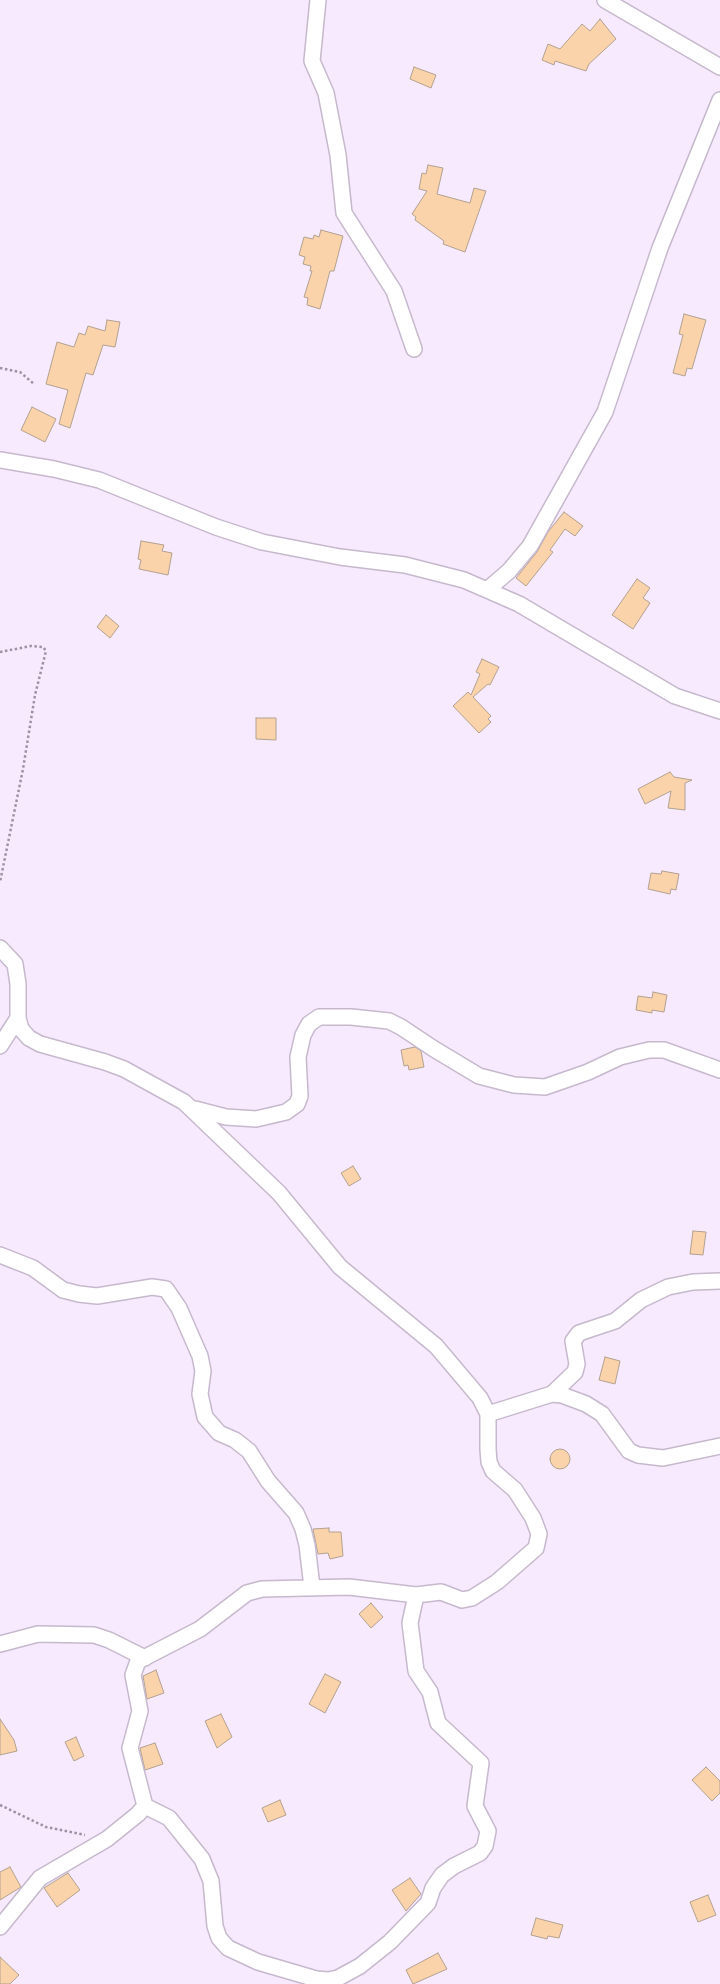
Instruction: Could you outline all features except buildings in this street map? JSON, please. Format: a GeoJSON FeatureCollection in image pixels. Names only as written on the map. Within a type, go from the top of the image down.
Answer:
{"type":"FeatureCollection","features":[{"type":"Feature","properties":{"kind":"street"},"geometry":{"type":"LineString","coordinates":[[318,0],[312,61],[326,93],[338,155],[344,213],[394,291],[403,323],[414,349]]}},
{"type":"Feature","properties":{"kind":"street"},"geometry":{"type":"LineString","coordinates":[[604,0],[720,67]]}},
{"type":"Feature","properties":{"kind":"street"},"geometry":{"type":"LineString","coordinates":[[487,590],[509,571],[530,546],[606,412],[660,248],[720,100]]}},
{"type":"Feature","properties":{"kind":"street"},"geometry":{"type":"LineString","coordinates":[[0,460],[54,469],[99,480],[216,527],[262,542],[340,557],[405,565],[464,580],[535,613],[675,696],[720,712]]}},
{"type":"Feature","properties":{"kind":"street"},"geometry":{"type":"LineString","coordinates":[[0,948],[14,964],[18,984],[18,1018],[20,1029],[29,1038],[40,1044],[124,1069],[157,1086],[193,1109],[279,1193],[340,1267],[436,1346],[471,1386],[488,1414],[489,1462],[493,1472],[515,1490],[532,1518],[539,1534],[536,1548],[497,1582],[472,1598],[462,1600],[441,1592],[416,1595],[366,1588],[312,1587],[262,1589],[247,1593],[200,1629],[138,1661],[134,1669],[140,1710],[130,1748],[145,1806],[169,1818],[210,1873],[212,1913],[219,1938],[228,1948],[241,1955],[328,1980],[338,1978],[360,1966],[390,1942],[428,1903],[436,1880],[454,1866],[480,1853],[485,1846],[487,1826],[475,1806],[481,1763],[438,1722],[430,1692],[416,1671],[410,1623],[416,1595]]}},
{"type":"Feature","properties":{"kind":"street"},"geometry":{"type":"LineString","coordinates":[[193,1109],[226,1117],[256,1119],[286,1112],[297,1104],[300,1096],[298,1057],[303,1035],[314,1020],[319,1017],[330,1016],[389,1021],[401,1026],[434,1049],[479,1076],[514,1085],[545,1087],[588,1072],[620,1057],[649,1050],[664,1050],[720,1070]]}},
{"type":"Feature","properties":{"kind":"street"},"geometry":{"type":"LineString","coordinates":[[0,1046],[18,1018]]}},
{"type":"Feature","properties":{"kind":"street"},"geometry":{"type":"LineString","coordinates":[[0,1255],[32,1268],[63,1290],[79,1294],[97,1296],[152,1287],[166,1289],[179,1308],[200,1356],[203,1371],[200,1394],[205,1417],[219,1433],[235,1440],[249,1451],[268,1481],[296,1513],[307,1545],[312,1587]]}},
{"type":"Feature","properties":{"kind":"street"},"geometry":{"type":"LineString","coordinates":[[488,1414],[552,1394],[575,1372],[577,1364],[573,1342],[579,1333],[615,1321],[641,1300],[668,1287],[693,1282],[720,1281]]}},
{"type":"Feature","properties":{"kind":"street"},"geometry":{"type":"LineString","coordinates":[[552,1394],[574,1398],[596,1409],[602,1414],[629,1451],[638,1455],[663,1458],[720,1446]]}},
{"type":"Feature","properties":{"kind":"street"},"geometry":{"type":"LineString","coordinates":[[0,1644],[38,1634],[94,1635],[109,1640],[145,1658]]}},
{"type":"Feature","properties":{"kind":"street"},"geometry":{"type":"LineString","coordinates":[[0,1927],[40,1878],[107,1839],[145,1806]]}},
{"type":"Feature","properties":{"kind":"street"},"geometry":{"type":"LineString","coordinates":[[285,1969],[290,1984]]}},
{"type":"Feature","properties":{"kind":"path"},"geometry":{"type":"LineString","coordinates":[[0,368],[20,372],[34,384]]}},
{"type":"Feature","properties":{"kind":"path"},"geometry":{"type":"LineString","coordinates":[[0,652],[31,646],[43,647],[46,651],[35,695],[23,769],[0,882]]}},
{"type":"Feature","properties":{"kind":"path"},"geometry":{"type":"LineString","coordinates":[[0,1805],[46,1826],[107,1839]]}}]}
